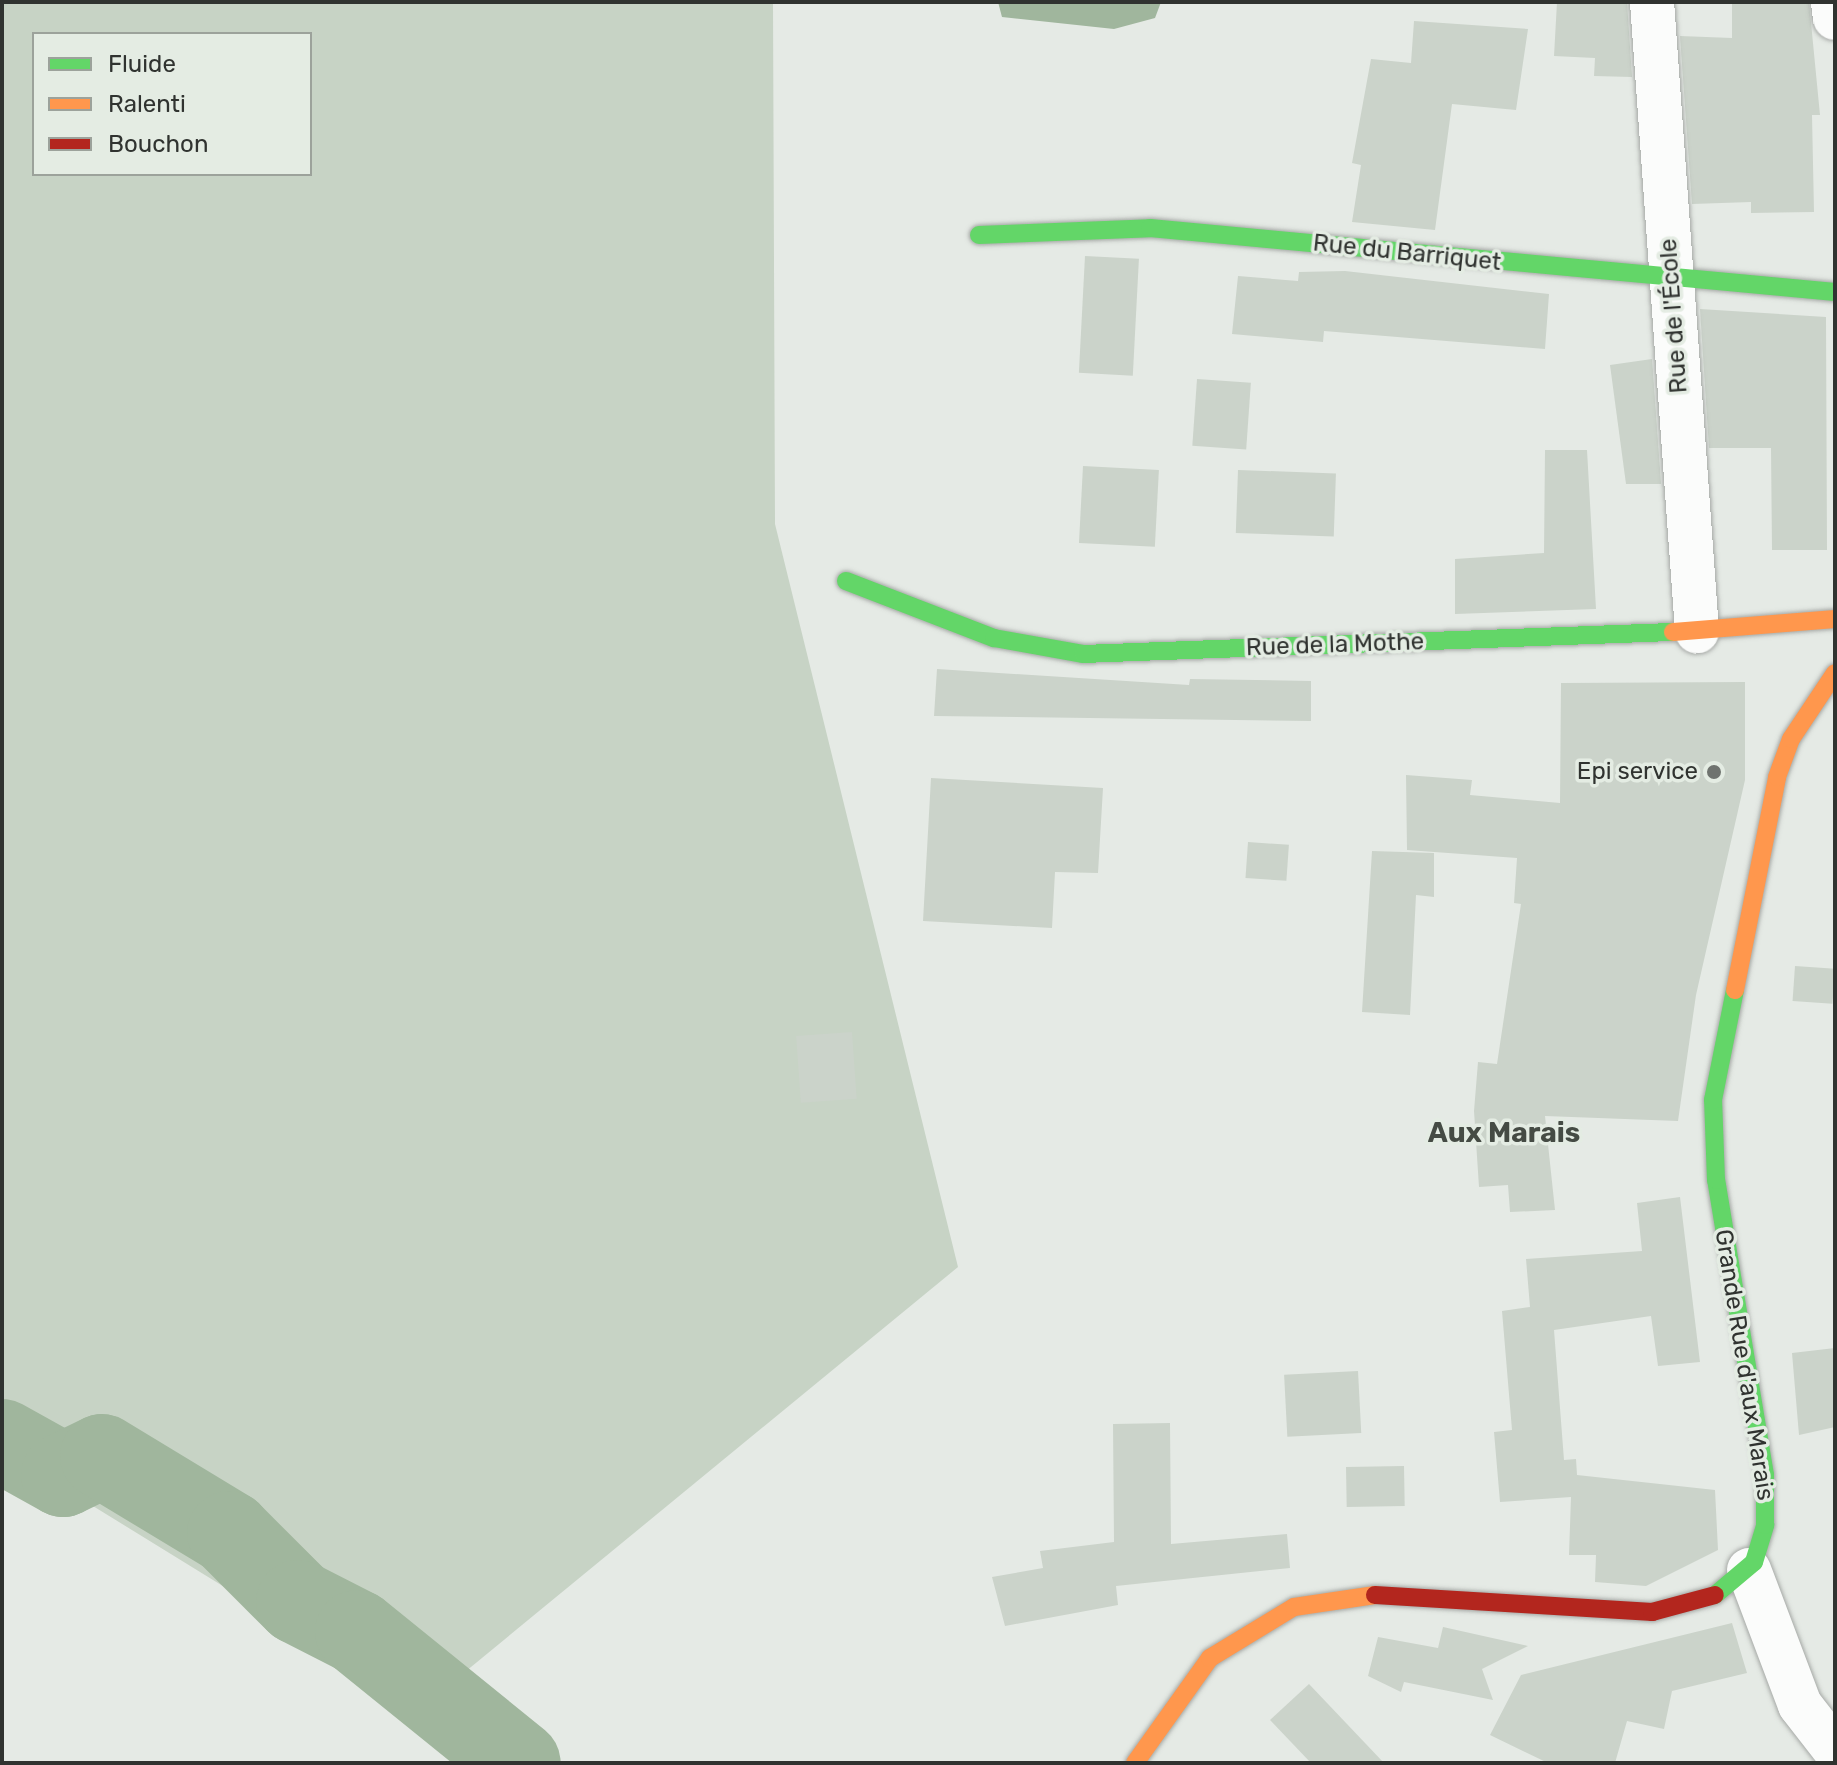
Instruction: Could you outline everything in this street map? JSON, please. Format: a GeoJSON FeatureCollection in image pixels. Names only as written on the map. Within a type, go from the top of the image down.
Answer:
{"type":"FeatureCollection","features":[{"type":"Feature","properties":{"kind":"street","name":"Rue de l'École"},"geometry":{"type":"LineString","coordinates":[[1652,2],[1697,631]]}},
{"type":"Feature","properties":{"kind":"street"},"geometry":{"type":"LineString","coordinates":[[1833,2],[1835,18]]}},
{"type":"Feature","properties":{"kind":"street","name":"Rue du Barriquet"},"geometry":{"type":"LineString","coordinates":[[979,235],[1150,228],[1672,280],[1835,292]]}},
{"type":"Feature","properties":{"kind":"street","name":"Rue de la Mothe"},"geometry":{"type":"LineString","coordinates":[[846,581],[1051,652],[1697,631],[1835,619]]}},
{"type":"Feature","properties":{"kind":"street","name":"Grande Rue d'aux Marais"},"geometry":{"type":"LineString","coordinates":[[1749,1570],[1762,1540],[1767,1494],[1716,1180],[1713,1100],[1777,777],[1791,739],[1835,673]]}},
{"type":"Feature","properties":{"kind":"street"},"geometry":{"type":"LineString","coordinates":[[1135,1763],[1210,1658],[1294,1607],[1398,1592],[1652,1612],[1719,1594],[1749,1570],[1800,1705],[1835,1750]]}},
{"type":"Feature","properties":{"kind":"shaded area"},"geometry":{"type":"Polygon","coordinates":[[[2,2],[773,2],[775,524],[958,1267],[421,1708],[2,1450],[2,2]]]}},
{"type":"Feature","properties":{"kind":"shaded area"},"geometry":{"type":"Polygon","coordinates":[[[998,2],[1161,2],[1155,18],[1114,29],[1002,17],[998,2]]]}},
{"type":"Feature","properties":{"kind":"building"},"geometry":{"type":"Polygon","coordinates":[[[1557,2],[1627,2],[1632,77],[1594,76],[1595,58],[1554,56],[1557,2]]]}},
{"type":"Feature","properties":{"kind":"building"},"geometry":{"type":"Polygon","coordinates":[[[1732,2],[1809,2],[1820,115],[1812,115],[1814,212],[1751,213],[1751,202],[1692,204],[1680,36],[1732,38],[1732,2]]]}},
{"type":"Feature","properties":{"kind":"building"},"geometry":{"type":"Polygon","coordinates":[[[1414,21],[1528,29],[1516,110],[1452,104],[1435,230],[1352,222],[1361,165],[1352,163],[1371,59],[1411,63],[1414,21]]]}},
{"type":"Feature","properties":{"kind":"building"},"geometry":{"type":"Polygon","coordinates":[[[1085,256],[1139,259],[1133,376],[1079,373],[1085,256]]]}},
{"type":"Feature","properties":{"kind":"building"},"geometry":{"type":"Polygon","coordinates":[[[1345,271],[1549,294],[1545,349],[1324,331],[1323,342],[1232,334],[1238,276],[1298,281],[1299,272],[1345,271]]]}},
{"type":"Feature","properties":{"kind":"building"},"geometry":{"type":"Polygon","coordinates":[[[1700,309],[1826,317],[1827,550],[1772,550],[1771,448],[1709,448],[1700,309]]]}},
{"type":"Feature","properties":{"kind":"building"},"geometry":{"type":"Polygon","coordinates":[[[1652,359],[1661,484],[1626,484],[1610,365],[1652,359]]]}},
{"type":"Feature","properties":{"kind":"building"},"geometry":{"type":"Polygon","coordinates":[[[1197,379],[1251,383],[1246,450],[1192,446],[1197,379]]]}},
{"type":"Feature","properties":{"kind":"building"},"geometry":{"type":"Polygon","coordinates":[[[1545,450],[1587,450],[1596,609],[1455,614],[1455,559],[1544,553],[1545,450]]]}},
{"type":"Feature","properties":{"kind":"building"},"geometry":{"type":"Polygon","coordinates":[[[1083,466],[1159,470],[1155,547],[1079,543],[1083,466]]]}},
{"type":"Feature","properties":{"kind":"building"},"geometry":{"type":"Polygon","coordinates":[[[1238,470],[1336,473],[1334,536],[1236,533],[1238,470]]]}},
{"type":"Feature","properties":{"kind":"building"},"geometry":{"type":"Polygon","coordinates":[[[937,669],[1189,685],[1190,679],[1311,681],[1311,721],[934,716],[937,669]]]}},
{"type":"Feature","properties":{"kind":"building"},"geometry":{"type":"Polygon","coordinates":[[[1745,682],[1745,780],[1696,995],[1678,1121],[1545,1116],[1555,1210],[1510,1212],[1508,1185],[1479,1187],[1474,1111],[1478,1062],[1497,1064],[1521,904],[1514,903],[1517,858],[1407,850],[1406,775],[1472,780],[1470,795],[1560,803],[1561,683],[1745,682]]]}},
{"type":"Feature","properties":{"kind":"building"},"geometry":{"type":"Polygon","coordinates":[[[931,778],[1103,788],[1098,873],[1055,872],[1052,928],[923,921],[931,778]]]}},
{"type":"Feature","properties":{"kind":"building"},"geometry":{"type":"Polygon","coordinates":[[[1248,842],[1289,845],[1286,881],[1245,878],[1248,842]]]}},
{"type":"Feature","properties":{"kind":"building"},"geometry":{"type":"Polygon","coordinates":[[[1372,851],[1434,853],[1434,897],[1416,895],[1410,1015],[1362,1012],[1372,851]]]}},
{"type":"Feature","properties":{"kind":"building"},"geometry":{"type":"Polygon","coordinates":[[[1795,966],[1835,969],[1832,1004],[1793,1001],[1795,966]]]}},
{"type":"Feature","properties":{"kind":"building"},"geometry":{"type":"Polygon","coordinates":[[[852,1032],[857,1099],[801,1103],[796,1036],[852,1032]]]}},
{"type":"Feature","properties":{"kind":"building"},"geometry":{"type":"Polygon","coordinates":[[[1680,1197],[1700,1362],[1658,1366],[1651,1316],[1554,1330],[1564,1460],[1576,1459],[1577,1475],[1715,1490],[1718,1550],[1646,1586],[1595,1582],[1596,1555],[1569,1555],[1571,1497],[1500,1502],[1494,1432],[1512,1430],[1502,1311],[1530,1307],[1526,1259],[1642,1251],[1637,1203],[1680,1197]]]}},
{"type":"Feature","properties":{"kind":"building"},"geometry":{"type":"Polygon","coordinates":[[[1835,1348],[1835,1427],[1799,1435],[1792,1353],[1835,1348]]]}},
{"type":"Feature","properties":{"kind":"building"},"geometry":{"type":"Polygon","coordinates":[[[1358,1371],[1361,1433],[1287,1437],[1284,1375],[1358,1371]]]}},
{"type":"Feature","properties":{"kind":"building"},"geometry":{"type":"Polygon","coordinates":[[[1170,1423],[1171,1544],[1287,1534],[1290,1568],[1116,1586],[1118,1605],[1005,1626],[992,1577],[1043,1568],[1040,1551],[1114,1542],[1113,1424],[1170,1423]]]}},
{"type":"Feature","properties":{"kind":"building"},"geometry":{"type":"Polygon","coordinates":[[[1404,1466],[1405,1506],[1347,1507],[1346,1467],[1404,1466]]]}},
{"type":"Feature","properties":{"kind":"building"},"geometry":{"type":"Polygon","coordinates":[[[1732,1623],[1747,1673],[1672,1691],[1664,1729],[1627,1721],[1615,1763],[1548,1763],[1490,1735],[1521,1675],[1732,1623]]]}},
{"type":"Feature","properties":{"kind":"building"},"geometry":{"type":"Polygon","coordinates":[[[1443,1627],[1528,1646],[1482,1669],[1493,1700],[1404,1682],[1401,1692],[1368,1676],[1378,1637],[1438,1648],[1443,1627]]]}},
{"type":"Feature","properties":{"kind":"building"},"geometry":{"type":"Polygon","coordinates":[[[1309,1684],[1384,1763],[1311,1763],[1270,1720],[1309,1684]]]}},
{"type":"Feature","properties":{"kind":"waterway"},"geometry":{"type":"LineString","coordinates":[[2,1441],[63,1475],[102,1456],[229,1533],[298,1602],[357,1632],[519,1763]]}},
{"type":"Feature","properties":{"kind":"traffic: fast"},"geometry":{"type":"LineString","coordinates":[[979,235],[1150,228],[1835,292]]}},
{"type":"Feature","properties":{"kind":"traffic: fast"},"geometry":{"type":"LineString","coordinates":[[846,581],[994,638],[1083,654],[1673,632]]}},
{"type":"Feature","properties":{"kind":"traffic: fast"},"geometry":{"type":"LineString","coordinates":[[1715,1595],[1754,1562],[1765,1525],[1765,1475],[1716,1180],[1713,1100],[1735,990]]}},
{"type":"Feature","properties":{"kind":"traffic: slow"},"geometry":{"type":"LineString","coordinates":[[1673,632],[1835,619]]}},
{"type":"Feature","properties":{"kind":"traffic: slow"},"geometry":{"type":"LineString","coordinates":[[1735,990],[1777,777],[1791,739],[1835,673]]}},
{"type":"Feature","properties":{"kind":"traffic: slow"},"geometry":{"type":"LineString","coordinates":[[1135,1763],[1210,1658],[1294,1607],[1375,1595]]}},
{"type":"Feature","properties":{"kind":"traffic: jam"},"geometry":{"type":"LineString","coordinates":[[1375,1595],[1652,1612],[1715,1595]]}},
{"type":"Feature","properties":{"kind":"place","name":"Epi service"},"geometry":{"type":"Point","coordinates":[1714,772]}},
{"type":"Feature","properties":{"kind":"district","name":"Aux Marais"},"geometry":{"type":"Point","coordinates":[1504,1133]}}]}
